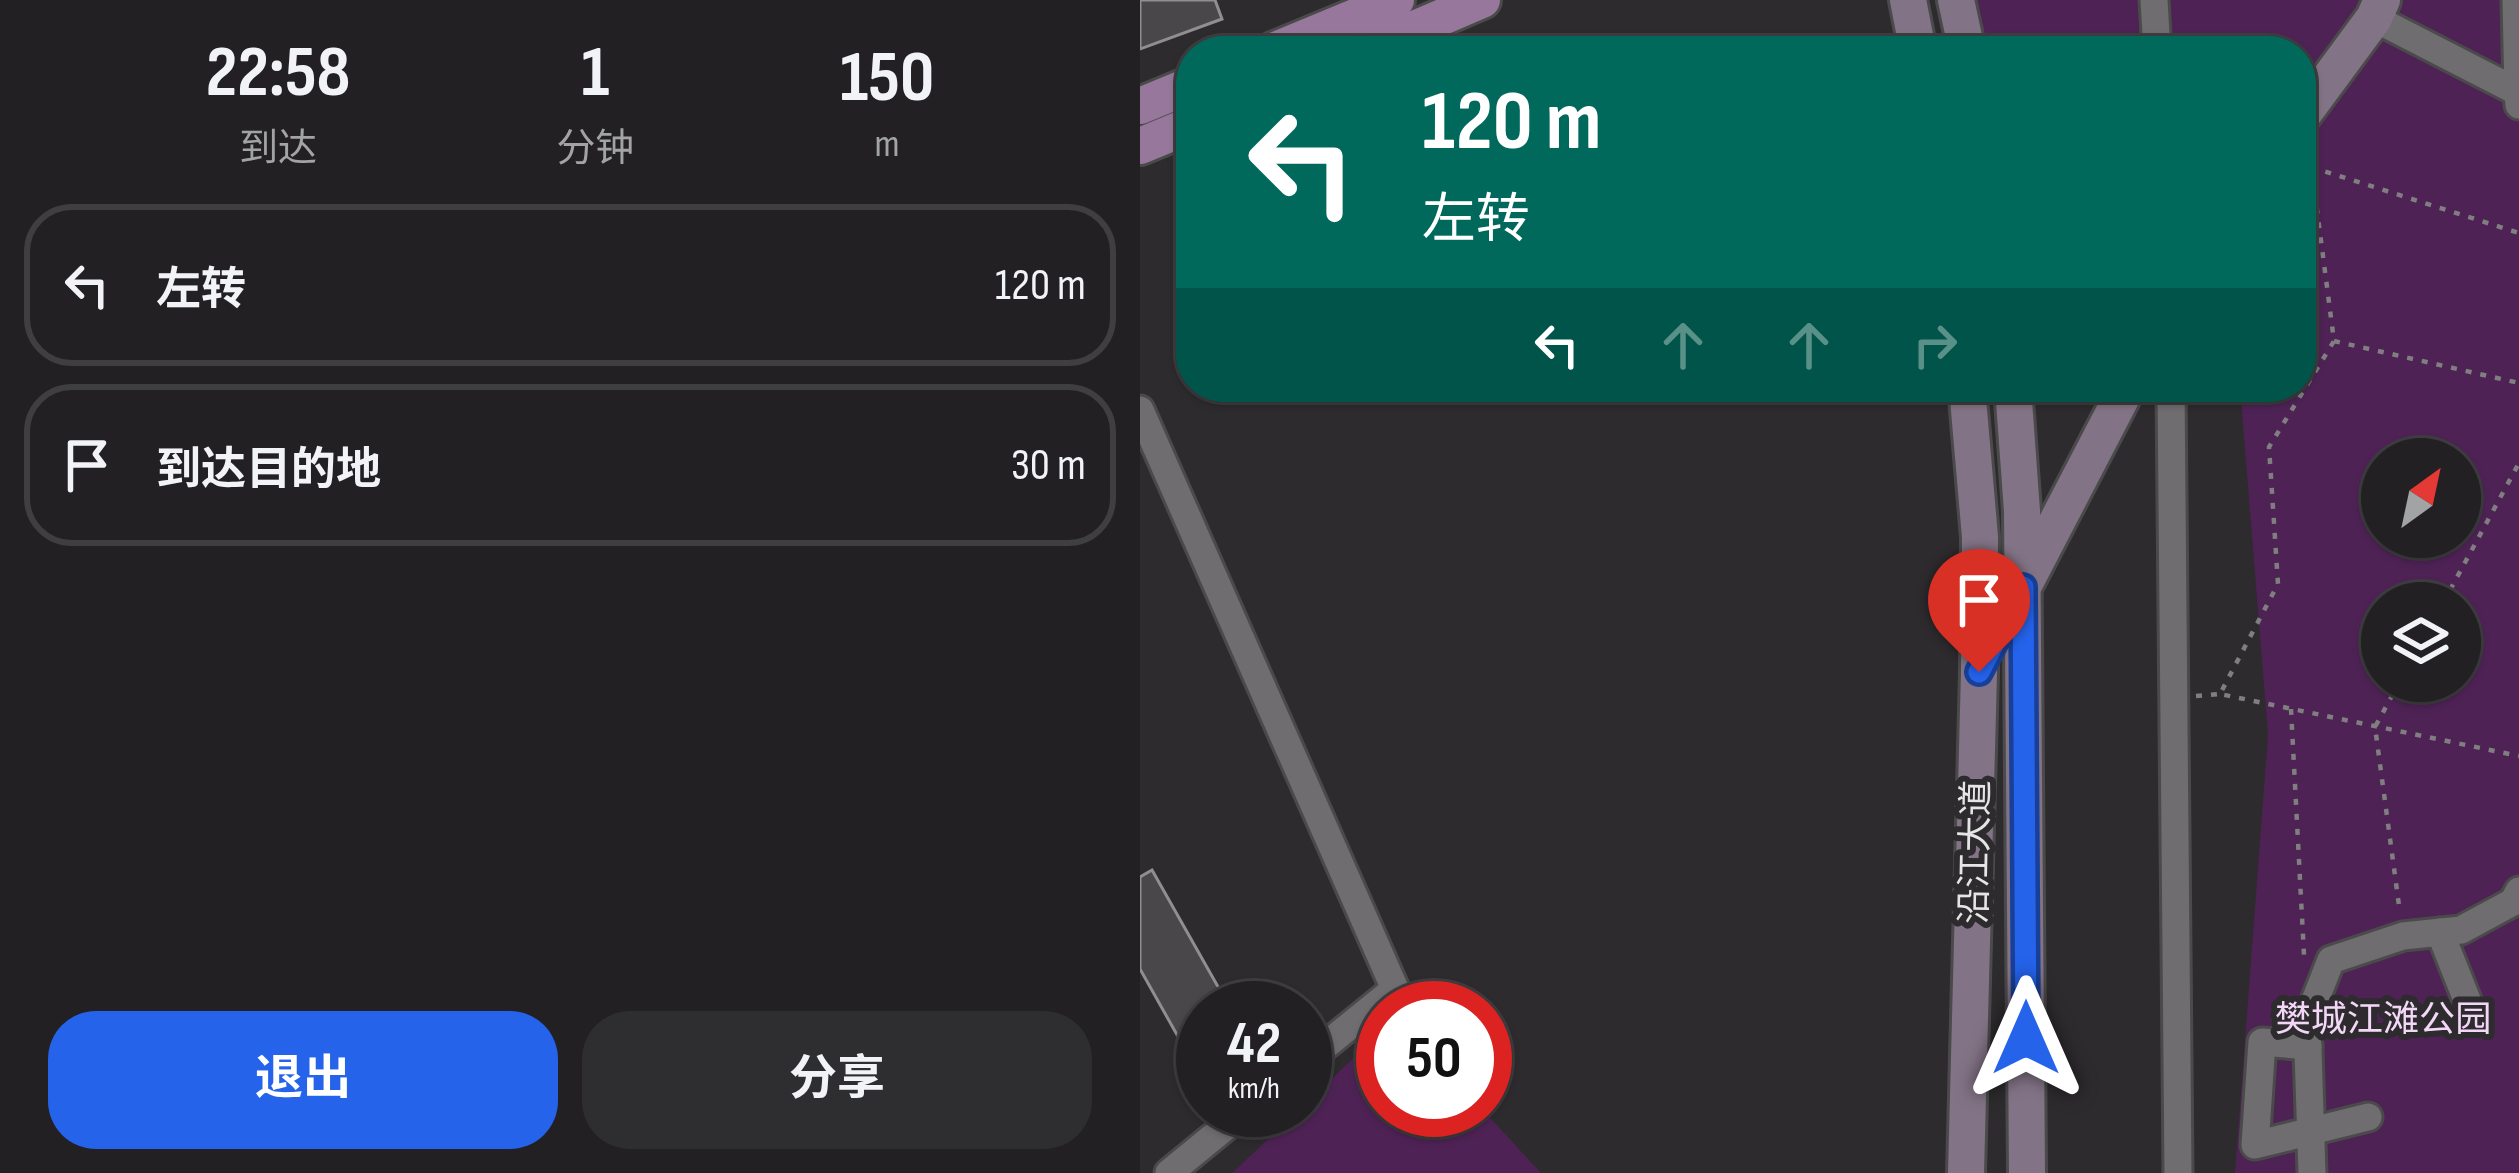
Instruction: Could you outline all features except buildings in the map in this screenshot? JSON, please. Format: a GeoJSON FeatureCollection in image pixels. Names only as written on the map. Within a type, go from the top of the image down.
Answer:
{"type":"FeatureCollection","features":[{"type":"Feature","properties":{"kind":"main road"},"geometry":{"type":"LineString","coordinates":[[1309,36],[1396,0]]}},
{"type":"Feature","properties":{"kind":"main road"},"geometry":{"type":"LineString","coordinates":[[1398,36],[1482,0]]}},
{"type":"Feature","properties":{"kind":"main road"},"geometry":{"type":"LineString","coordinates":[[1908,0],[1915,36]]}},
{"type":"Feature","properties":{"kind":"main road"},"geometry":{"type":"LineString","coordinates":[[1956,0],[1964,36]]}},
{"type":"Feature","properties":{"kind":"main road"},"geometry":{"type":"LineString","coordinates":[[2316,95],[2378,9]]}},
{"type":"Feature","properties":{"kind":"main road"},"geometry":{"type":"LineString","coordinates":[[1140,106],[1176,91]]}},
{"type":"Feature","properties":{"kind":"main road"},"geometry":{"type":"LineString","coordinates":[[1140,146],[1176,130]]}},
{"type":"Feature","properties":{"kind":"main road","name":"沿江大道"},"geometry":{"type":"LineString","coordinates":[[1966,1173],[1980,537],[1968,402]]}},
{"type":"Feature","properties":{"kind":"main road","name":"沿江大道"},"geometry":{"type":"LineString","coordinates":[[2015,402],[2022,511],[2027,1173]]}},
{"type":"Feature","properties":{"kind":"main road"},"geometry":{"type":"LineString","coordinates":[[1979,672],[2119,402]]}},
{"type":"Feature","properties":{"kind":"street"},"geometry":{"type":"LineString","coordinates":[[2154,0],[2156,36]]}},
{"type":"Feature","properties":{"kind":"street"},"geometry":{"type":"LineString","coordinates":[[2516,0],[2519,105]]}},
{"type":"Feature","properties":{"kind":"street"},"geometry":{"type":"LineString","coordinates":[[2378,9],[2518,92]]}},
{"type":"Feature","properties":{"kind":"street"},"geometry":{"type":"LineString","coordinates":[[2171,402],[2179,1173]]}},
{"type":"Feature","properties":{"kind":"street"},"geometry":{"type":"LineString","coordinates":[[1140,410],[1395,989],[1332,1040]]}},
{"type":"Feature","properties":{"kind":"street"},"geometry":{"type":"LineString","coordinates":[[2312,1173],[2307,1021],[2331,960],[2403,935],[2461,930],[2512,902],[2519,891]]}},
{"type":"Feature","properties":{"kind":"street"},"geometry":{"type":"LineString","coordinates":[[2440,932],[2467,1000]]}},
{"type":"Feature","properties":{"kind":"street"},"geometry":{"type":"LineString","coordinates":[[2308,1046],[2262,1042],[2255,1145],[2368,1117]]}},
{"type":"Feature","properties":{"kind":"street"},"geometry":{"type":"LineString","coordinates":[[1169,1173],[1213,1137]]}},
{"type":"Feature","properties":{"kind":"path"},"geometry":{"type":"LineString","coordinates":[[2316,169],[2519,233]]}},
{"type":"Feature","properties":{"kind":"path"},"geometry":{"type":"LineString","coordinates":[[2316,203],[2335,341],[2316,372]]}},
{"type":"Feature","properties":{"kind":"path"},"geometry":{"type":"LineString","coordinates":[[2335,341],[2519,383]]}},
{"type":"Feature","properties":{"kind":"path"},"geometry":{"type":"LineString","coordinates":[[2297,402],[2269,447],[2278,584],[2220,694],[2519,756]]}},
{"type":"Feature","properties":{"kind":"path"},"geometry":{"type":"LineString","coordinates":[[2454,582],[2519,463]]}},
{"type":"Feature","properties":{"kind":"path"},"geometry":{"type":"LineString","coordinates":[[2389,702],[2375,727],[2403,935]]}},
{"type":"Feature","properties":{"kind":"path"},"geometry":{"type":"LineString","coordinates":[[2291,709],[2304,954]]}},
{"type":"Feature","properties":{"kind":"green space","name":"樊城江滩公园"},"geometry":{"type":"Polygon","coordinates":[[[1961,0],[2519,0],[2519,1173],[2235,1173],[2268,735],[2241,402],[2316,402],[2316,36],[1967,36],[1961,0]]]}},
{"type":"Feature","properties":{"kind":"green space"},"geometry":{"type":"Polygon","coordinates":[[[1356,1056],[1356,1137],[1508,1137],[1541,1173],[1232,1173],[1270,1137],[1332,1137],[1332,1078],[1356,1056]]]}},
{"type":"Feature","properties":{"kind":"route"},"geometry":{"type":"LineString","coordinates":[[1979,672],[2023,587],[2026,1038]]}}]}
